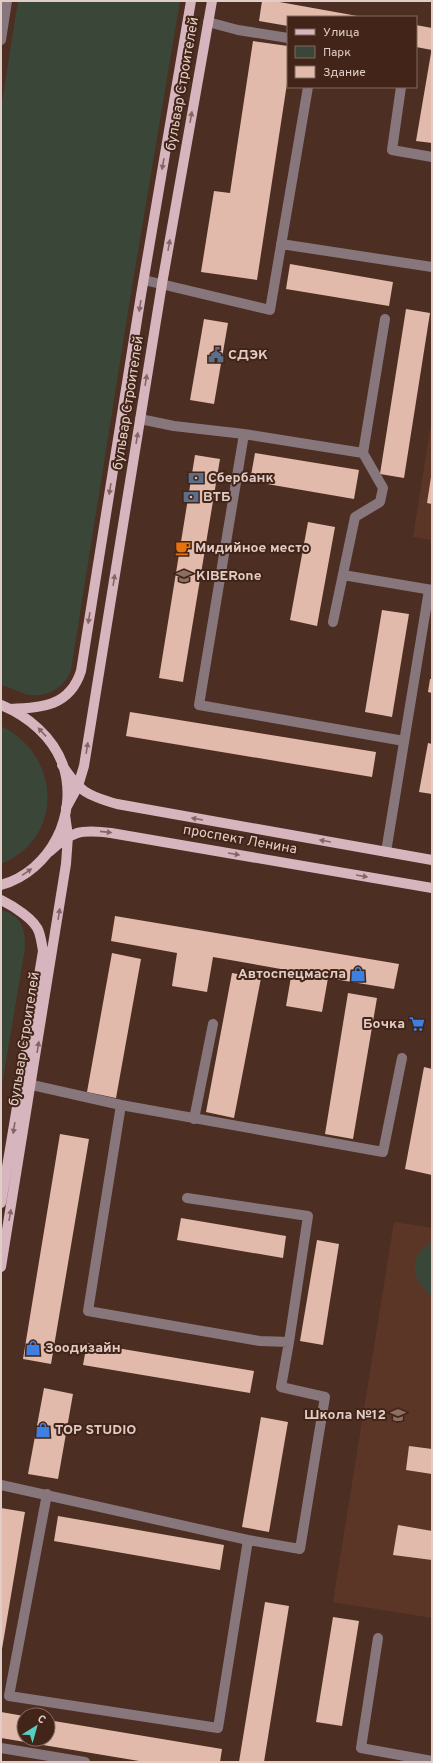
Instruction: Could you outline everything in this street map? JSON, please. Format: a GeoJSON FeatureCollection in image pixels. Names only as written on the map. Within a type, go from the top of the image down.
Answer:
{"type":"FeatureCollection","features":[{"type":"Feature","properties":{"kind":"main road","name":"бульвар Строителей"},"geometry":{"type":"LineString","coordinates":[[6,707],[37,708],[51,704],[70,692],[79,679],[191,1]]}},
{"type":"Feature","properties":{"kind":"main road","name":"бульвар Строителей"},"geometry":{"type":"LineString","coordinates":[[1,1267],[32,1085],[66,864],[68,836],[66,811],[78,786],[84,766],[162,284],[212,1]]}},
{"type":"Feature","properties":{"kind":"main road"},"geometry":{"type":"LineString","coordinates":[[1,885],[19,878],[31,870],[49,852],[57,839],[66,811],[67,794],[62,765],[48,738],[25,717],[6,707]]}},
{"type":"Feature","properties":{"kind":"main road","name":"проспект Ленина"},"geometry":{"type":"LineString","coordinates":[[62,765],[78,786],[93,797],[117,804],[432,860]]}},
{"type":"Feature","properties":{"kind":"main road","name":"проспект Ленина"},"geometry":{"type":"LineString","coordinates":[[49,852],[68,836],[89,830],[432,888]]}},
{"type":"Feature","properties":{"kind":"main road","name":"бульвар Строителей"},"geometry":{"type":"LineString","coordinates":[[1,900],[17,909],[29,919],[39,931],[43,951],[1,1203]]}},
{"type":"Feature","properties":{"kind":"street"},"geometry":{"type":"LineString","coordinates":[[1,40],[7,1]]}},
{"type":"Feature","properties":{"kind":"street"},"geometry":{"type":"LineString","coordinates":[[208,22],[238,30],[287,38]]}},
{"type":"Feature","properties":{"kind":"street"},"geometry":{"type":"LineString","coordinates":[[144,280],[270,310],[308,88]]}},
{"type":"Feature","properties":{"kind":"street"},"geometry":{"type":"LineString","coordinates":[[401,88],[392,150],[432,157]]}},
{"type":"Feature","properties":{"kind":"street"},"geometry":{"type":"LineString","coordinates":[[281,244],[432,267]]}},
{"type":"Feature","properties":{"kind":"street"},"geometry":{"type":"LineString","coordinates":[[333,622],[355,517],[380,502],[383,488],[363,453],[385,319]]}},
{"type":"Feature","properties":{"kind":"street"},"geometry":{"type":"LineString","coordinates":[[140,419],[174,426],[244,434],[363,453]]}},
{"type":"Feature","properties":{"kind":"street"},"geometry":{"type":"LineString","coordinates":[[244,434],[200,705],[404,741]]}},
{"type":"Feature","properties":{"kind":"street"},"geometry":{"type":"LineString","coordinates":[[343,575],[431,590],[386,852]]}},
{"type":"Feature","properties":{"kind":"street"},"geometry":{"type":"LineString","coordinates":[[194,1118],[213,1024]]}},
{"type":"Feature","properties":{"kind":"street"},"geometry":{"type":"LineString","coordinates":[[32,1085],[121,1105],[383,1152],[402,1058]]}},
{"type":"Feature","properties":{"kind":"street"},"geometry":{"type":"LineString","coordinates":[[121,1105],[88,1310],[260,1341],[289,1342]]}},
{"type":"Feature","properties":{"kind":"street"},"geometry":{"type":"LineString","coordinates":[[1,1485],[47,1494],[248,1540],[300,1549],[325,1397],[281,1387],[308,1216],[187,1198]]}},
{"type":"Feature","properties":{"kind":"street"},"geometry":{"type":"LineString","coordinates":[[47,1494],[9,1696],[218,1728],[248,1540]]}},
{"type":"Feature","properties":{"kind":"street"},"geometry":{"type":"LineString","coordinates":[[378,1638],[361,1748],[432,1761]]}},
{"type":"Feature","properties":{"kind":"street"},"geometry":{"type":"LineString","coordinates":[[1,1748],[85,1762]]}},
{"type":"Feature","properties":{"kind":"shaded area"},"geometry":{"type":"Polygon","coordinates":[[[432,418],[432,540],[413,537],[432,418]]]}},
{"type":"Feature","properties":{"kind":"shaded area","name":"Школа №12"},"geometry":{"type":"Polygon","coordinates":[[[394,1222],[432,1228],[432,1618],[333,1602],[394,1222]]]}},
{"type":"Feature","properties":{"kind":"green space"},"geometry":{"type":"Polygon","coordinates":[[[18,1],[180,1],[131,293],[71,670],[68,677],[59,687],[46,694],[40,695],[25,694],[1,685],[1,108],[18,1]]]}},
{"type":"Feature","properties":{"kind":"green space"},"geometry":{"type":"Polygon","coordinates":[[[1,726],[21,739],[35,756],[44,776],[48,796],[45,817],[36,836],[22,852],[1,864],[1,726]]]}},
{"type":"Feature","properties":{"kind":"green space"},"geometry":{"type":"Polygon","coordinates":[[[1,910],[18,919],[23,929],[25,948],[1,1091],[1,910]]]}},
{"type":"Feature","properties":{"kind":"green space"},"geometry":{"type":"Polygon","coordinates":[[[432,1243],[432,1296],[425,1290],[416,1277],[415,1262],[418,1255],[424,1248],[432,1243]]]}},
{"type":"Feature","properties":{"kind":"building"},"geometry":{"type":"Polygon","coordinates":[[[262,1],[274,1],[357,16],[287,16],[287,26],[259,21],[262,1]]]}},
{"type":"Feature","properties":{"kind":"building"},"geometry":{"type":"Polygon","coordinates":[[[417,25],[432,28],[432,50],[417,47],[417,25]]]}},
{"type":"Feature","properties":{"kind":"building"},"geometry":{"type":"Polygon","coordinates":[[[253,41],[287,46],[287,84],[257,280],[201,272],[214,191],[230,193],[253,41]]]}},
{"type":"Feature","properties":{"kind":"building"},"geometry":{"type":"Polygon","coordinates":[[[432,53],[432,143],[416,141],[432,53]]]}},
{"type":"Feature","properties":{"kind":"building"},"geometry":{"type":"Polygon","coordinates":[[[290,264],[393,282],[389,306],[286,289],[290,264]]]}},
{"type":"Feature","properties":{"kind":"building"},"geometry":{"type":"Polygon","coordinates":[[[406,309],[430,313],[404,478],[380,474],[406,309]]]}},
{"type":"Feature","properties":{"kind":"building"},"geometry":{"type":"Polygon","coordinates":[[[204,319],[228,323],[214,404],[190,400],[204,319]]]}},
{"type":"Feature","properties":{"kind":"building"},"geometry":{"type":"Polygon","coordinates":[[[255,453],[359,470],[354,499],[250,481],[255,453]]]}},
{"type":"Feature","properties":{"kind":"building"},"geometry":{"type":"Polygon","coordinates":[[[195,455],[220,459],[183,682],[159,678],[195,455]]]}},
{"type":"Feature","properties":{"kind":"building"},"geometry":{"type":"Polygon","coordinates":[[[432,477],[432,504],[427,503],[432,477]]]}},
{"type":"Feature","properties":{"kind":"building"},"geometry":{"type":"Polygon","coordinates":[[[308,522],[335,527],[317,626],[290,620],[308,522]]]}},
{"type":"Feature","properties":{"kind":"building"},"geometry":{"type":"Polygon","coordinates":[[[382,610],[409,614],[392,717],[365,712],[382,610]]]}},
{"type":"Feature","properties":{"kind":"building"},"geometry":{"type":"Polygon","coordinates":[[[430,679],[432,679],[432,693],[428,692],[430,679]]]}},
{"type":"Feature","properties":{"kind":"building"},"geometry":{"type":"Polygon","coordinates":[[[130,712],[376,752],[372,777],[126,736],[130,712]]]}},
{"type":"Feature","properties":{"kind":"building"},"geometry":{"type":"Polygon","coordinates":[[[428,743],[432,744],[432,794],[419,792],[428,743]]]}},
{"type":"Feature","properties":{"kind":"building"},"geometry":{"type":"Polygon","coordinates":[[[115,916],[399,964],[394,989],[328,978],[322,1012],[286,1006],[292,971],[213,957],[207,992],[172,986],[177,953],[111,941],[115,916]]]}},
{"type":"Feature","properties":{"kind":"building"},"geometry":{"type":"Polygon","coordinates":[[[112,953],[141,959],[116,1098],[87,1092],[112,953]]]}},
{"type":"Feature","properties":{"kind":"building"},"geometry":{"type":"Polygon","coordinates":[[[232,973],[261,978],[234,1118],[206,1112],[232,973]]]}},
{"type":"Feature","properties":{"kind":"building"},"geometry":{"type":"Polygon","coordinates":[[[348,993],[377,998],[353,1139],[325,1134],[348,993]]]}},
{"type":"Feature","properties":{"kind":"building"},"geometry":{"type":"Polygon","coordinates":[[[424,1067],[432,1069],[432,1175],[405,1169],[424,1067]]]}},
{"type":"Feature","properties":{"kind":"building"},"geometry":{"type":"Polygon","coordinates":[[[60,1134],[89,1139],[51,1364],[23,1359],[60,1134]]]}},
{"type":"Feature","properties":{"kind":"building"},"geometry":{"type":"Polygon","coordinates":[[[181,1218],[286,1236],[283,1258],[177,1240],[181,1218]]]}},
{"type":"Feature","properties":{"kind":"building"},"geometry":{"type":"Polygon","coordinates":[[[317,1240],[339,1244],[323,1345],[300,1341],[317,1240]]]}},
{"type":"Feature","properties":{"kind":"building"},"geometry":{"type":"Polygon","coordinates":[[[87,1343],[254,1371],[250,1393],[83,1365],[87,1343]]]}},
{"type":"Feature","properties":{"kind":"building"},"geometry":{"type":"Polygon","coordinates":[[[44,1388],[73,1394],[58,1479],[28,1474],[44,1388]]]}},
{"type":"Feature","properties":{"kind":"building"},"geometry":{"type":"Polygon","coordinates":[[[261,1417],[288,1422],[269,1532],[242,1527],[261,1417]]]}},
{"type":"Feature","properties":{"kind":"building"},"geometry":{"type":"Polygon","coordinates":[[[409,1446],[432,1449],[432,1474],[406,1470],[409,1446]]]}},
{"type":"Feature","properties":{"kind":"building"},"geometry":{"type":"Polygon","coordinates":[[[1,1508],[25,1512],[2,1649],[1,1649],[1,1508]]]}},
{"type":"Feature","properties":{"kind":"building"},"geometry":{"type":"Polygon","coordinates":[[[58,1516],[224,1545],[220,1570],[54,1541],[58,1516]]]}},
{"type":"Feature","properties":{"kind":"building"},"geometry":{"type":"Polygon","coordinates":[[[398,1525],[432,1531],[432,1560],[393,1555],[398,1525]]]}},
{"type":"Feature","properties":{"kind":"building"},"geometry":{"type":"Polygon","coordinates":[[[265,1602],[289,1606],[264,1762],[239,1762],[265,1602]]]}},
{"type":"Feature","properties":{"kind":"building"},"geometry":{"type":"Polygon","coordinates":[[[333,1617],[359,1621],[342,1726],[316,1722],[333,1617]]]}},
{"type":"Feature","properties":{"kind":"building"},"geometry":{"type":"Polygon","coordinates":[[[1,1712],[16,1715],[16,1740],[1,1738],[1,1712]]]}},
{"type":"Feature","properties":{"kind":"building"},"geometry":{"type":"Polygon","coordinates":[[[56,1721],[222,1749],[220,1762],[145,1762],[55,1747],[56,1721]]]}},
{"type":"Feature","properties":{"kind":"place","name":"СДЭК"},"geometry":{"type":"Point","coordinates":[216,355]}},
{"type":"Feature","properties":{"kind":"place","name":"Сбербанк"},"geometry":{"type":"Point","coordinates":[196,478]}},
{"type":"Feature","properties":{"kind":"place","name":"ВТБ"},"geometry":{"type":"Point","coordinates":[191,497]}},
{"type":"Feature","properties":{"kind":"place","name":"Мидийное место"},"geometry":{"type":"Point","coordinates":[183,548]}},
{"type":"Feature","properties":{"kind":"place","name":"KIBERone"},"geometry":{"type":"Point","coordinates":[184,576]}},
{"type":"Feature","properties":{"kind":"place","name":"Автоспецмасла"},"geometry":{"type":"Point","coordinates":[358,974]}},
{"type":"Feature","properties":{"kind":"place","name":"Бочка"},"geometry":{"type":"Point","coordinates":[417,1024]}},
{"type":"Feature","properties":{"kind":"place","name":"Зоодизайн"},"geometry":{"type":"Point","coordinates":[33,1348]}},
{"type":"Feature","properties":{"kind":"place","name":"Школа №12"},"geometry":{"type":"Point","coordinates":[398,1415]}},
{"type":"Feature","properties":{"kind":"place","name":"TOP STUDIO"},"geometry":{"type":"Point","coordinates":[43,1430]}}]}
